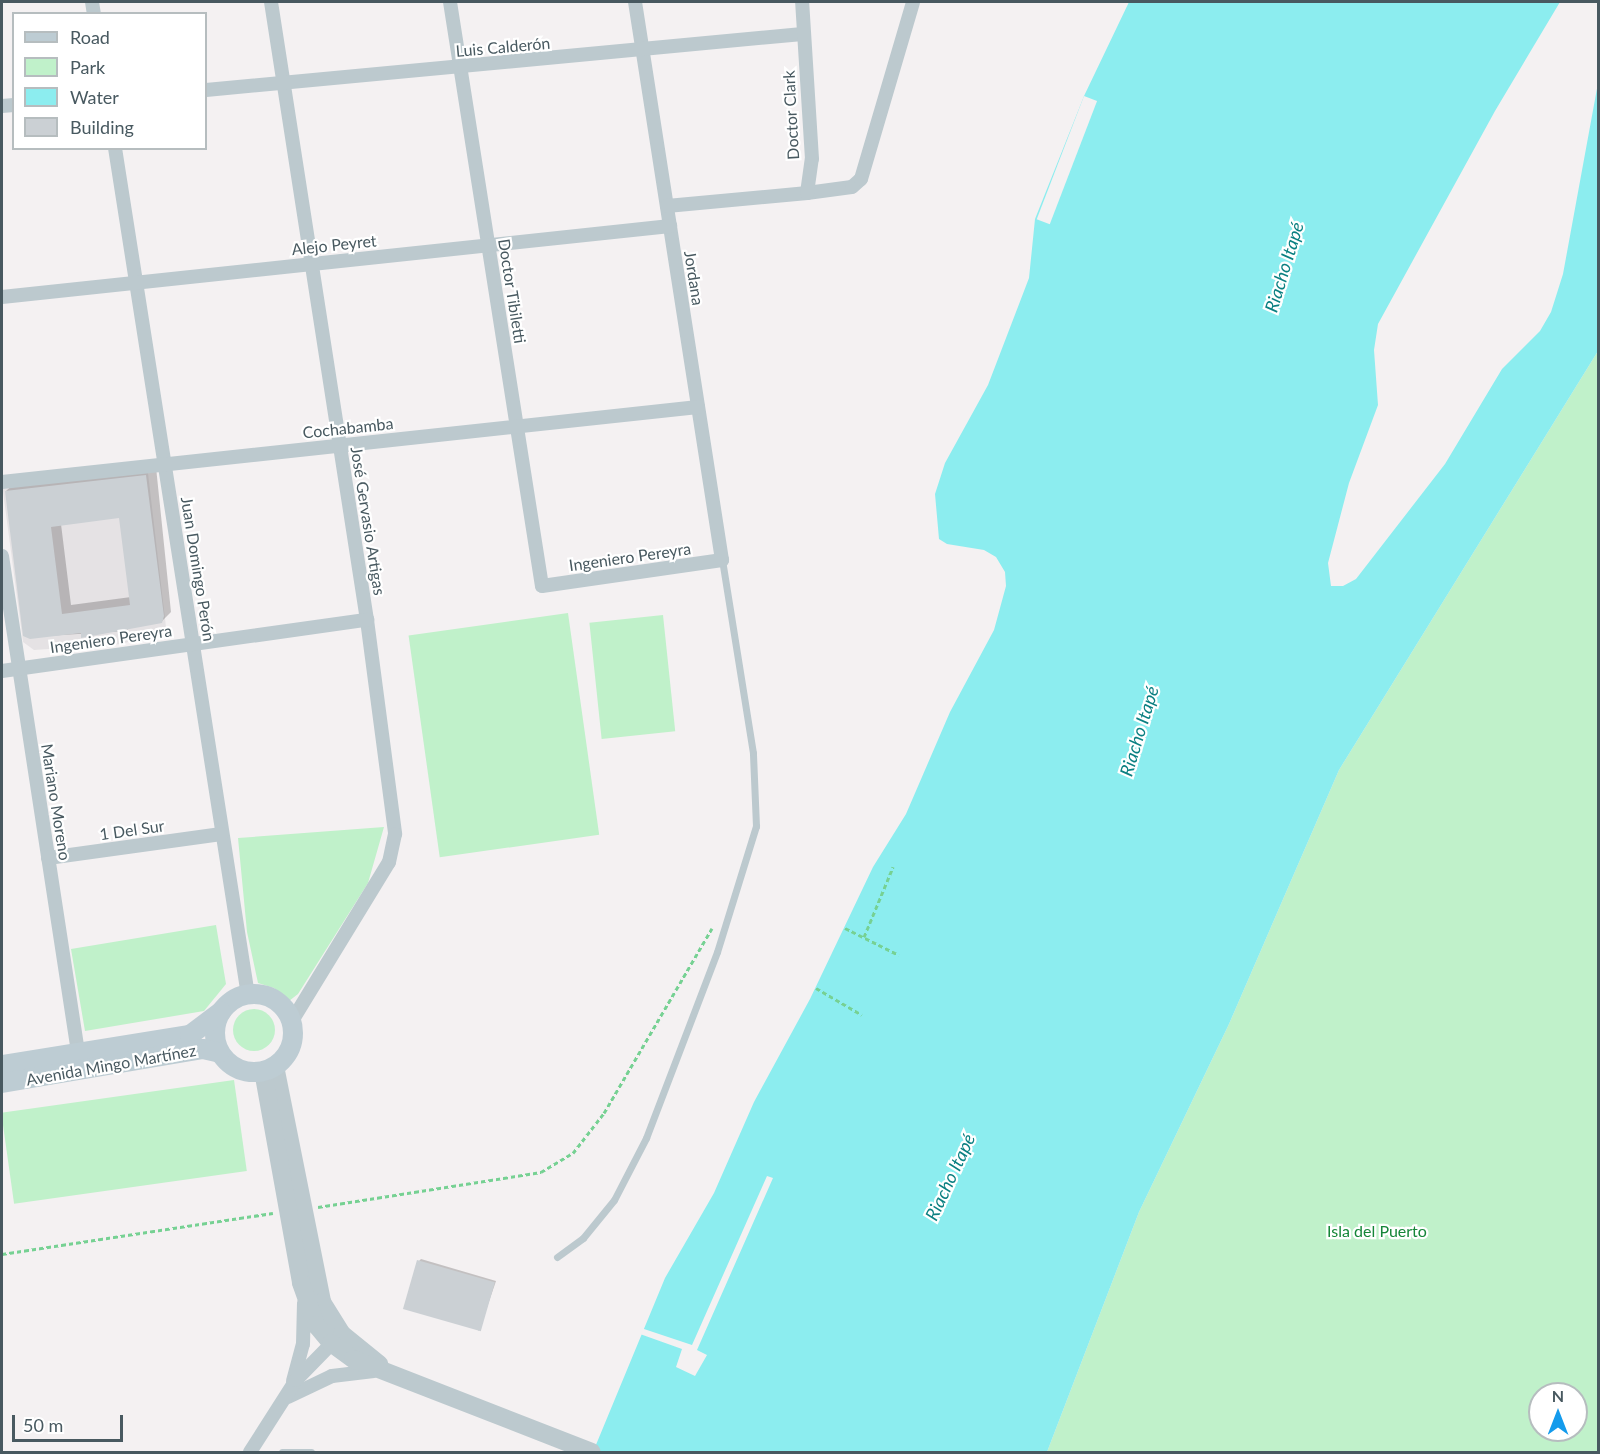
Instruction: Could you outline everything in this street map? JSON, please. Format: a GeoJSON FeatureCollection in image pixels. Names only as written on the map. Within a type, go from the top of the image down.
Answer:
{"type":"FeatureCollection","features":[{"type":"Feature","properties":{"kind":"main road"},"geometry":{"type":"LineString","coordinates":[[248,995],[270,997],[279,1003],[292,1021],[291,1046],[269,1069],[239,1069],[220,1053],[215,1032],[221,1012],[237,998],[248,995]]}},
{"type":"Feature","properties":{"kind":"main road","name":"Avenida Mingo Martínez"},"geometry":{"type":"LineString","coordinates":[[2,1065],[190,1035],[221,1012]]}},
{"type":"Feature","properties":{"kind":"main road","name":"Avenida Mingo Martínez"},"geometry":{"type":"LineString","coordinates":[[2,1083],[203,1049],[220,1053]]}},
{"type":"Feature","properties":{"kind":"street","name":"José Gervasio Artigas"},"geometry":{"type":"LineString","coordinates":[[271,2],[367,620],[395,834],[388,862],[292,1021]]}},
{"type":"Feature","properties":{"kind":"street","name":"Doctor Tibiletti"},"geometry":{"type":"LineString","coordinates":[[450,2],[542,586]]}},
{"type":"Feature","properties":{"kind":"street","name":"Jordana"},"geometry":{"type":"LineString","coordinates":[[635,2],[722,560]]}},
{"type":"Feature","properties":{"kind":"street","name":"Doctor Clark"},"geometry":{"type":"LineString","coordinates":[[802,2],[802,34],[812,159],[807,193]]}},
{"type":"Feature","properties":{"kind":"street"},"geometry":{"type":"LineString","coordinates":[[667,206],[852,187],[861,179],[913,2]]}},
{"type":"Feature","properties":{"kind":"street","name":"Luis Calderón"},"geometry":{"type":"LineString","coordinates":[[207,90],[643,51],[802,34]]}},
{"type":"Feature","properties":{"kind":"street","name":"Juan Domingo Perón"},"geometry":{"type":"LineString","coordinates":[[115,150],[248,995]]}},
{"type":"Feature","properties":{"kind":"street","name":"Alejo Peyret"},"geometry":{"type":"LineString","coordinates":[[2,297],[670,225]]}},
{"type":"Feature","properties":{"kind":"street","name":"Cochabamba"},"geometry":{"type":"LineString","coordinates":[[2,482],[698,407]]}},
{"type":"Feature","properties":{"kind":"street","name":"Mariano Moreno"},"geometry":{"type":"LineString","coordinates":[[2,556],[78,1052]]}},
{"type":"Feature","properties":{"kind":"street","name":"Ingeniero Pereyra"},"geometry":{"type":"LineString","coordinates":[[542,586],[722,560]]}},
{"type":"Feature","properties":{"kind":"street","name":"Ingeniero Pereyra"},"geometry":{"type":"LineString","coordinates":[[2,671],[367,620]]}},
{"type":"Feature","properties":{"kind":"street","name":"1 Del Sur"},"geometry":{"type":"LineString","coordinates":[[48,858],[221,834]]}},
{"type":"Feature","properties":{"kind":"street"},"geometry":{"type":"LineString","coordinates":[[269,1069],[295,1210],[301,1280],[303,1344],[286,1396]]}},
{"type":"Feature","properties":{"kind":"street"},"geometry":{"type":"LineString","coordinates":[[295,1210],[322,1302],[336,1338],[352,1359],[591,1452]]}},
{"type":"Feature","properties":{"kind":"street"},"geometry":{"type":"LineString","coordinates":[[301,1280],[316,1325],[336,1338]]}},
{"type":"Feature","properties":{"kind":"street"},"geometry":{"type":"LineString","coordinates":[[250,1452],[286,1396],[336,1338]]}},
{"type":"Feature","properties":{"kind":"street"},"geometry":{"type":"LineString","coordinates":[[286,1396],[311,1383],[339,1374],[388,1373]]}},
{"type":"Feature","properties":{"kind":"lane"},"geometry":{"type":"LineString","coordinates":[[557,1257],[583,1238],[614,1200],[646,1138],[717,952],[756,826],[753,753],[722,560]]}},
{"type":"Feature","properties":{"kind":"lane"},"geometry":{"type":"LineString","coordinates":[[282,1452],[311,1452]]}},
{"type":"Feature","properties":{"kind":"path"},"geometry":{"type":"LineString","coordinates":[[864,937],[893,867]]}},
{"type":"Feature","properties":{"kind":"path"},"geometry":{"type":"LineString","coordinates":[[2,1254],[541,1172],[573,1153],[604,1113],[715,923]]}},
{"type":"Feature","properties":{"kind":"path"},"geometry":{"type":"LineString","coordinates":[[845,928],[899,955]]}},
{"type":"Feature","properties":{"kind":"path"},"geometry":{"type":"LineString","coordinates":[[816,988],[862,1015]]}},
{"type":"Feature","properties":{"kind":"shaded area"},"geometry":{"type":"Polygon","coordinates":[[[136,468],[148,473],[166,627],[123,644],[34,650],[23,642],[2,484],[136,468]]]}},
{"type":"Feature","properties":{"kind":"green space","name":"Isla del Puerto"},"geometry":{"type":"Polygon","coordinates":[[[1598,351],[1598,1452],[1047,1452],[1139,1212],[1229,1024],[1339,770],[1598,351]]]}},
{"type":"Feature","properties":{"kind":"green space"},"geometry":{"type":"Polygon","coordinates":[[[568,613],[599,835],[440,857],[409,635],[568,613]]]}},
{"type":"Feature","properties":{"kind":"green space"},"geometry":{"type":"Polygon","coordinates":[[[663,615],[675,731],[602,739],[589,623],[663,615]]]}},
{"type":"Feature","properties":{"kind":"green space"},"geometry":{"type":"Polygon","coordinates":[[[384,827],[368,883],[298,994],[289,1001],[274,988],[258,983],[247,932],[238,838],[384,827]]]}},
{"type":"Feature","properties":{"kind":"green space"},"geometry":{"type":"Polygon","coordinates":[[[216,925],[226,984],[204,1011],[85,1031],[71,949],[216,925]]]}},
{"type":"Feature","properties":{"kind":"green space"},"geometry":{"type":"Polygon","coordinates":[[[254,1009],[262,1010],[269,1015],[274,1022],[274,1038],[269,1045],[262,1050],[254,1051],[246,1050],[239,1045],[234,1038],[233,1030],[234,1022],[239,1015],[246,1010],[254,1009]]]}},
{"type":"Feature","properties":{"kind":"green space"},"geometry":{"type":"Polygon","coordinates":[[[234,1080],[247,1171],[14,1204],[2,1113],[234,1080]]]}},
{"type":"Feature","properties":{"kind":"water","name":"Riacho Itapé"},"geometry":{"type":"Polygon","coordinates":[[[1129,2],[1560,2],[1495,111],[1378,324],[1374,350],[1378,405],[1349,483],[1328,563],[1331,586],[1343,586],[1356,579],[1445,464],[1502,369],[1540,331],[1551,312],[1563,274],[1598,83],[1598,351],[1339,770],[1229,1024],[1139,1212],[1047,1452],[593,1452],[665,1278],[714,1193],[754,1102],[810,999],[873,867],[906,814],[950,712],[994,630],[1006,586],[1005,572],[996,557],[984,550],[947,544],[939,539],[935,494],[945,463],[988,385],[1029,278],[1035,219],[1084,96],[1129,2]]]}},
{"type":"Feature","properties":{"kind":"pier"},"geometry":{"type":"Polygon","coordinates":[[[1084,96],[1097,101],[1050,224],[1037,219],[1084,96]]]}},
{"type":"Feature","properties":{"kind":"pier"},"geometry":{"type":"Polygon","coordinates":[[[767,1176],[773,1178],[697,1350],[707,1355],[695,1376],[676,1367],[682,1349],[640,1334],[641,1328],[692,1345],[767,1176]]]}},
{"type":"Feature","properties":{"kind":"building"},"geometry":{"type":"Polygon","coordinates":[[[146,475],[164,616],[162,623],[81,638],[81,633],[30,639],[23,636],[5,491],[146,475]],[[119,518],[51,527],[62,614],[130,605],[119,518]]]}},
{"type":"Feature","properties":{"kind":"building"},"geometry":{"type":"Polygon","coordinates":[[[417,1260],[495,1282],[481,1331],[403,1309],[417,1260]]]}}]}
